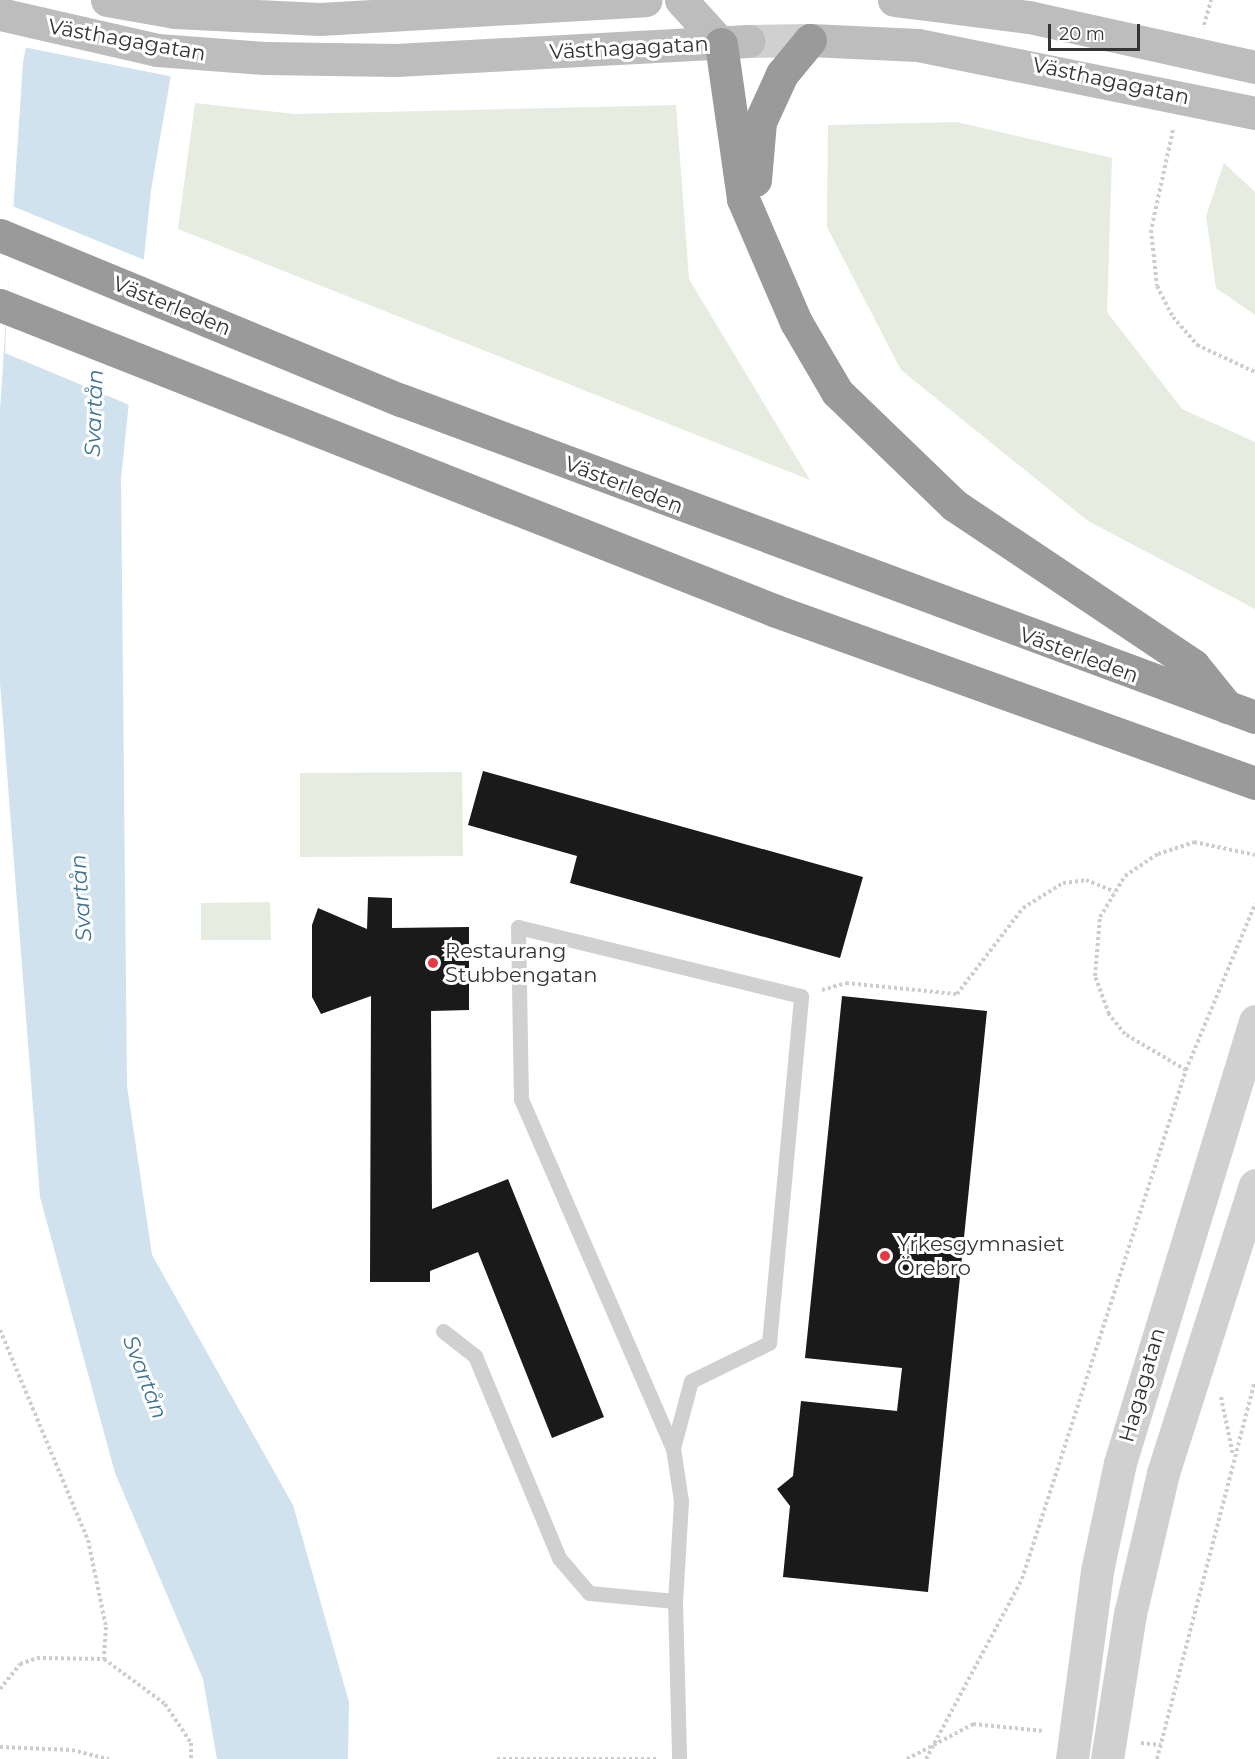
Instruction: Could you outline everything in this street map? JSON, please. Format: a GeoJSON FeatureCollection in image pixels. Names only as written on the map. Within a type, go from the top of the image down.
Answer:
{"type":"FeatureCollection","features":[{"type":"Feature","properties":{"kind":"highway"},"geometry":{"type":"LineString","coordinates":[[755,221],[760,122],[782,74],[810,40]]}},
{"type":"Feature","properties":{"kind":"highway"},"geometry":{"type":"LineString","coordinates":[[734,42],[743,199],[755,221],[796,322],[837,392],[954,505],[1193,665],[1242,713]]}},
{"type":"Feature","properties":{"kind":"highway","name":"Västerleden"},"geometry":{"type":"LineString","coordinates":[[0,235],[610,480],[1242,713]]}},
{"type":"Feature","properties":{"kind":"highway"},"geometry":{"type":"LineString","coordinates":[[0,305],[158,370],[776,611],[1255,783]]}},
{"type":"Feature","properties":{"kind":"main road","name":"Västhagagatan"},"geometry":{"type":"LineString","coordinates":[[107,0],[215,14],[320,19],[645,0]]}},
{"type":"Feature","properties":{"kind":"main road"},"geometry":{"type":"LineString","coordinates":[[681,0],[734,42]]}},
{"type":"Feature","properties":{"kind":"main road"},"geometry":{"type":"LineString","coordinates":[[894,0],[1029,17],[1255,67]]}},
{"type":"Feature","properties":{"kind":"main road","name":"Västhagagatan"},"geometry":{"type":"LineString","coordinates":[[3,15],[114,42],[211,55],[396,60],[734,42]]}},
{"type":"Feature","properties":{"kind":"main road","name":"Västhagagatan"},"geometry":{"type":"LineString","coordinates":[[810,40],[918,45],[1255,113]]}},
{"type":"Feature","properties":{"kind":"street","name":"Västhagagatan"},"geometry":{"type":"LineString","coordinates":[[734,42],[810,40]]}},
{"type":"Feature","properties":{"kind":"street","name":"Hagagatan"},"geometry":{"type":"LineString","coordinates":[[1071,1759],[1097,1571],[1120,1463],[1255,1021]]}},
{"type":"Feature","properties":{"kind":"street"},"geometry":{"type":"LineString","coordinates":[[1107,1759],[1130,1614],[1163,1473],[1255,1185]]}},
{"type":"Feature","properties":{"kind":"lane"},"geometry":{"type":"LineString","coordinates":[[673,1448],[691,1381],[769,1343],[801,996],[518,927],[521,1099],[673,1448],[681,1502],[675,1601],[679,1759]]}},
{"type":"Feature","properties":{"kind":"lane"},"geometry":{"type":"LineString","coordinates":[[443,1331],[475,1356],[558,1558],[589,1593],[675,1601]]}},
{"type":"Feature","properties":{"kind":"path"},"geometry":{"type":"LineString","coordinates":[[1202,30],[1211,0]]}},
{"type":"Feature","properties":{"kind":"path"},"geometry":{"type":"LineString","coordinates":[[1174,126],[1151,230],[1157,286],[1173,317],[1197,345],[1255,372]]}},
{"type":"Feature","properties":{"kind":"path"},"geometry":{"type":"LineString","coordinates":[[1186,1070],[1125,1035],[1108,1014],[1095,976],[1100,917],[1125,876],[1158,854],[1194,842],[1255,855]]}},
{"type":"Feature","properties":{"kind":"path"},"geometry":{"type":"LineString","coordinates":[[801,996],[846,983],[957,994],[1033,902],[1063,883],[1086,880],[1115,892]]}},
{"type":"Feature","properties":{"kind":"path"},"geometry":{"type":"LineString","coordinates":[[926,1759],[928,1751],[957,1709],[1022,1578],[1186,1070],[1255,904]]}},
{"type":"Feature","properties":{"kind":"path"},"geometry":{"type":"LineString","coordinates":[[0,1330],[88,1540],[106,1627],[104,1659]]}},
{"type":"Feature","properties":{"kind":"path"},"geometry":{"type":"LineString","coordinates":[[1157,1759],[1255,1381]]}},
{"type":"Feature","properties":{"kind":"path"},"geometry":{"type":"LineString","coordinates":[[0,1689],[20,1664],[37,1658],[104,1659],[165,1704],[191,1743],[191,1759]]}},
{"type":"Feature","properties":{"kind":"path"},"geometry":{"type":"LineString","coordinates":[[0,1747],[72,1750],[109,1759]]}},
{"type":"Feature","properties":{"kind":"path"},"geometry":{"type":"LineString","coordinates":[[907,1759],[928,1751]]}},
{"type":"Feature","properties":{"kind":"path"},"geometry":{"type":"LineString","coordinates":[[496,1759],[665,1759]]}},
{"type":"Feature","properties":{"kind":"shaded area"},"geometry":{"type":"Polygon","coordinates":[[[195,103],[295,114],[676,105],[689,279],[810,480],[178,229],[195,103]]]}},
{"type":"Feature","properties":{"kind":"shaded area"},"geometry":{"type":"Polygon","coordinates":[[[957,122],[1112,158],[1107,312],[1182,409],[1255,442],[1255,609],[1088,521],[901,370],[827,227],[828,125],[957,122]]]}},
{"type":"Feature","properties":{"kind":"shaded area"},"geometry":{"type":"Polygon","coordinates":[[[1224,163],[1255,192],[1255,315],[1216,288],[1206,216],[1224,163]]]}},
{"type":"Feature","properties":{"kind":"shaded area"},"geometry":{"type":"Polygon","coordinates":[[[462,772],[463,856],[300,857],[300,773],[462,772]]]}},
{"type":"Feature","properties":{"kind":"shaded area"},"geometry":{"type":"Polygon","coordinates":[[[270,902],[271,940],[201,940],[201,903],[270,902]]]}},
{"type":"Feature","properties":{"kind":"water","name":"Svartån"},"geometry":{"type":"Polygon","coordinates":[[[35,0],[184,0],[151,190],[121,479],[127,1086],[152,1255],[293,1505],[349,1702],[348,1759],[217,1759],[203,1679],[115,1473],[40,1197],[0,683],[0,410],[23,62],[35,0]]]}},
{"type":"Feature","properties":{"kind":"pier"},"geometry":{"type":"Polygon","coordinates":[[[32,0],[187,0],[174,77],[23,47],[32,0]]]}},
{"type":"Feature","properties":{"kind":"pier"},"geometry":{"type":"Polygon","coordinates":[[[12,206],[147,261],[132,406],[5,353],[12,206]]]}},
{"type":"Feature","properties":{"kind":"building"},"geometry":{"type":"Polygon","coordinates":[[[483,771],[863,877],[840,958],[570,883],[577,856],[468,825],[483,771]]]}},
{"type":"Feature","properties":{"kind":"building"},"geometry":{"type":"Polygon","coordinates":[[[368,897],[392,898],[392,928],[469,927],[469,1010],[431,1011],[432,1209],[508,1179],[604,1417],[552,1438],[478,1252],[430,1271],[430,1282],[370,1282],[371,996],[321,1014],[312,997],[312,925],[318,908],[367,929],[368,897]]]}},
{"type":"Feature","properties":{"kind":"building"},"geometry":{"type":"Polygon","coordinates":[[[842,996],[987,1011],[928,1592],[783,1577],[790,1506],[777,1489],[793,1476],[801,1401],[897,1411],[902,1368],[805,1358],[842,996]]]}},
{"type":"Feature","properties":{"kind":"place","name":"Restaurang Stubbengatan"},"geometry":{"type":"Point","coordinates":[433,963]}},
{"type":"Feature","properties":{"kind":"place","name":"Yrkesgymnasiet Örebro"},"geometry":{"type":"Point","coordinates":[885,1256]}}]}
